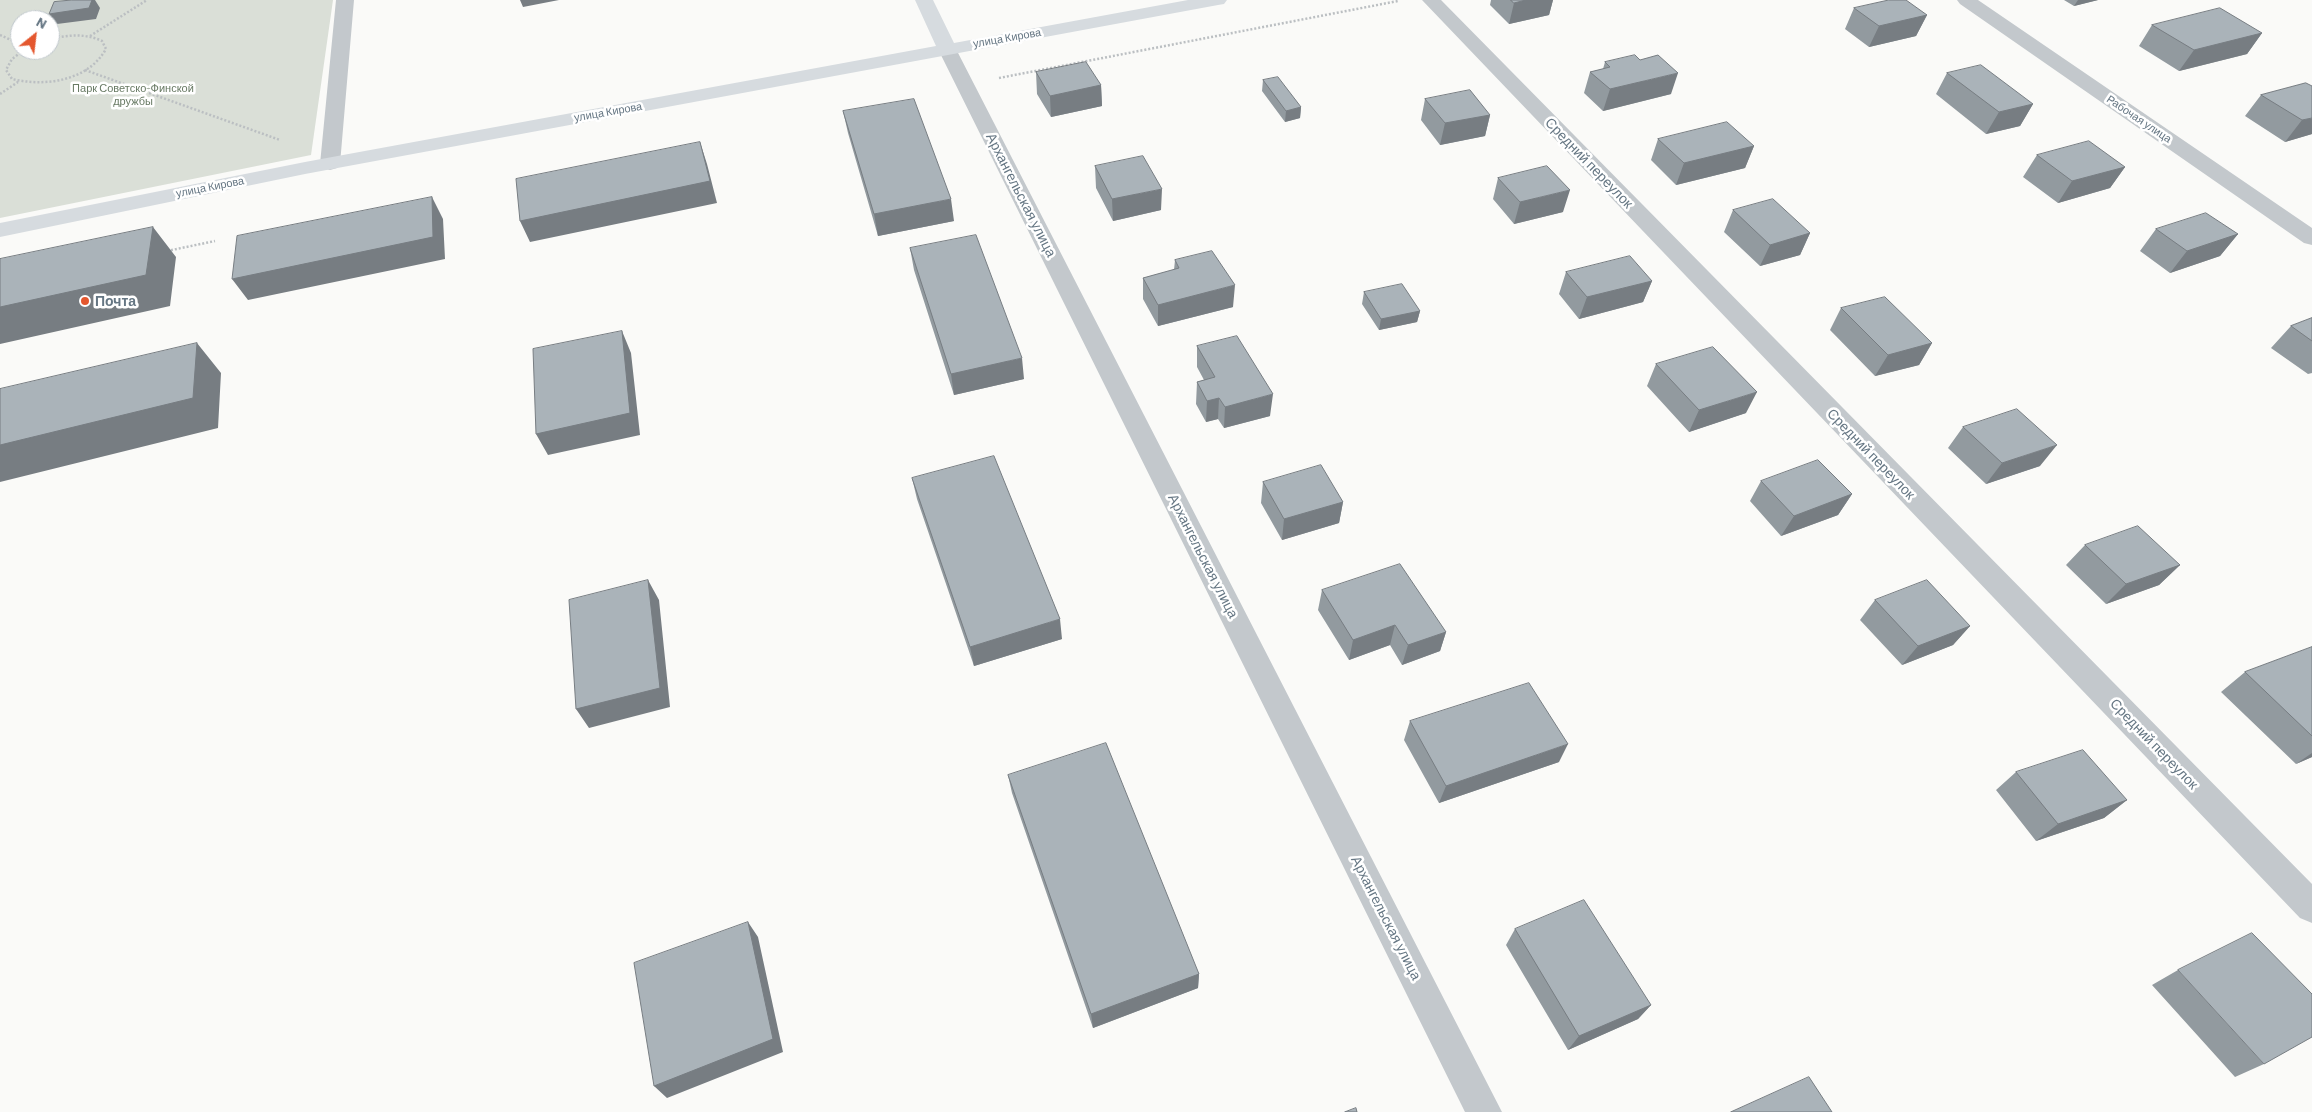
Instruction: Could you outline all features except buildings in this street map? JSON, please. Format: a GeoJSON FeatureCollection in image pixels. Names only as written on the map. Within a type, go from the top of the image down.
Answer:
{"type":"FeatureCollection","features":[{"type":"Feature","properties":{"kind":"main road","name":"Архангельская улица"},"geometry":{"type":"LineString","coordinates":[[924,0],[947,49]]}},
{"type":"Feature","properties":{"kind":"main road","name":"улица Кирова"},"geometry":{"type":"LineString","coordinates":[[0,230],[330,164],[1218,0]]}},
{"type":"Feature","properties":{"kind":"street"},"geometry":{"type":"LineString","coordinates":[[330,164],[345,0]]}},
{"type":"Feature","properties":{"kind":"street","name":"Средний переулок"},"geometry":{"type":"LineString","coordinates":[[1431,0],[2312,907]]}},
{"type":"Feature","properties":{"kind":"street","name":"Рабочая улица"},"geometry":{"type":"LineString","coordinates":[[1966,0],[2312,238]]}},
{"type":"Feature","properties":{"kind":"street","name":"Архангельская улица"},"geometry":{"type":"LineString","coordinates":[[947,49],[1484,1112]]}},
{"type":"Feature","properties":{"kind":"path"},"geometry":{"type":"LineString","coordinates":[[89,36],[147,0]]}},
{"type":"Feature","properties":{"kind":"path"},"geometry":{"type":"LineString","coordinates":[[965,85],[1404,0]]}},
{"type":"Feature","properties":{"kind":"path"},"geometry":{"type":"LineString","coordinates":[[11,60],[6,70],[12,79],[19,82],[51,82],[85,70],[100,59],[106,49],[102,41],[89,36],[60,37]]}},
{"type":"Feature","properties":{"kind":"path"},"geometry":{"type":"LineString","coordinates":[[85,70],[286,142]]}},
{"type":"Feature","properties":{"kind":"path"},"geometry":{"type":"LineString","coordinates":[[0,94],[19,82]]}},
{"type":"Feature","properties":{"kind":"path"},"geometry":{"type":"LineString","coordinates":[[166,251],[214,241]]}},
{"type":"Feature","properties":{"kind":"green space","name":"Парк Советско-Финской дружбы"},"geometry":{"type":"Polygon","coordinates":[[[0,0],[333,0],[311,155],[0,218],[0,0]]]}},
{"type":"Feature","properties":{"kind":"place","name":"Почта"},"geometry":{"type":"Point","coordinates":[85,301]}}]}
